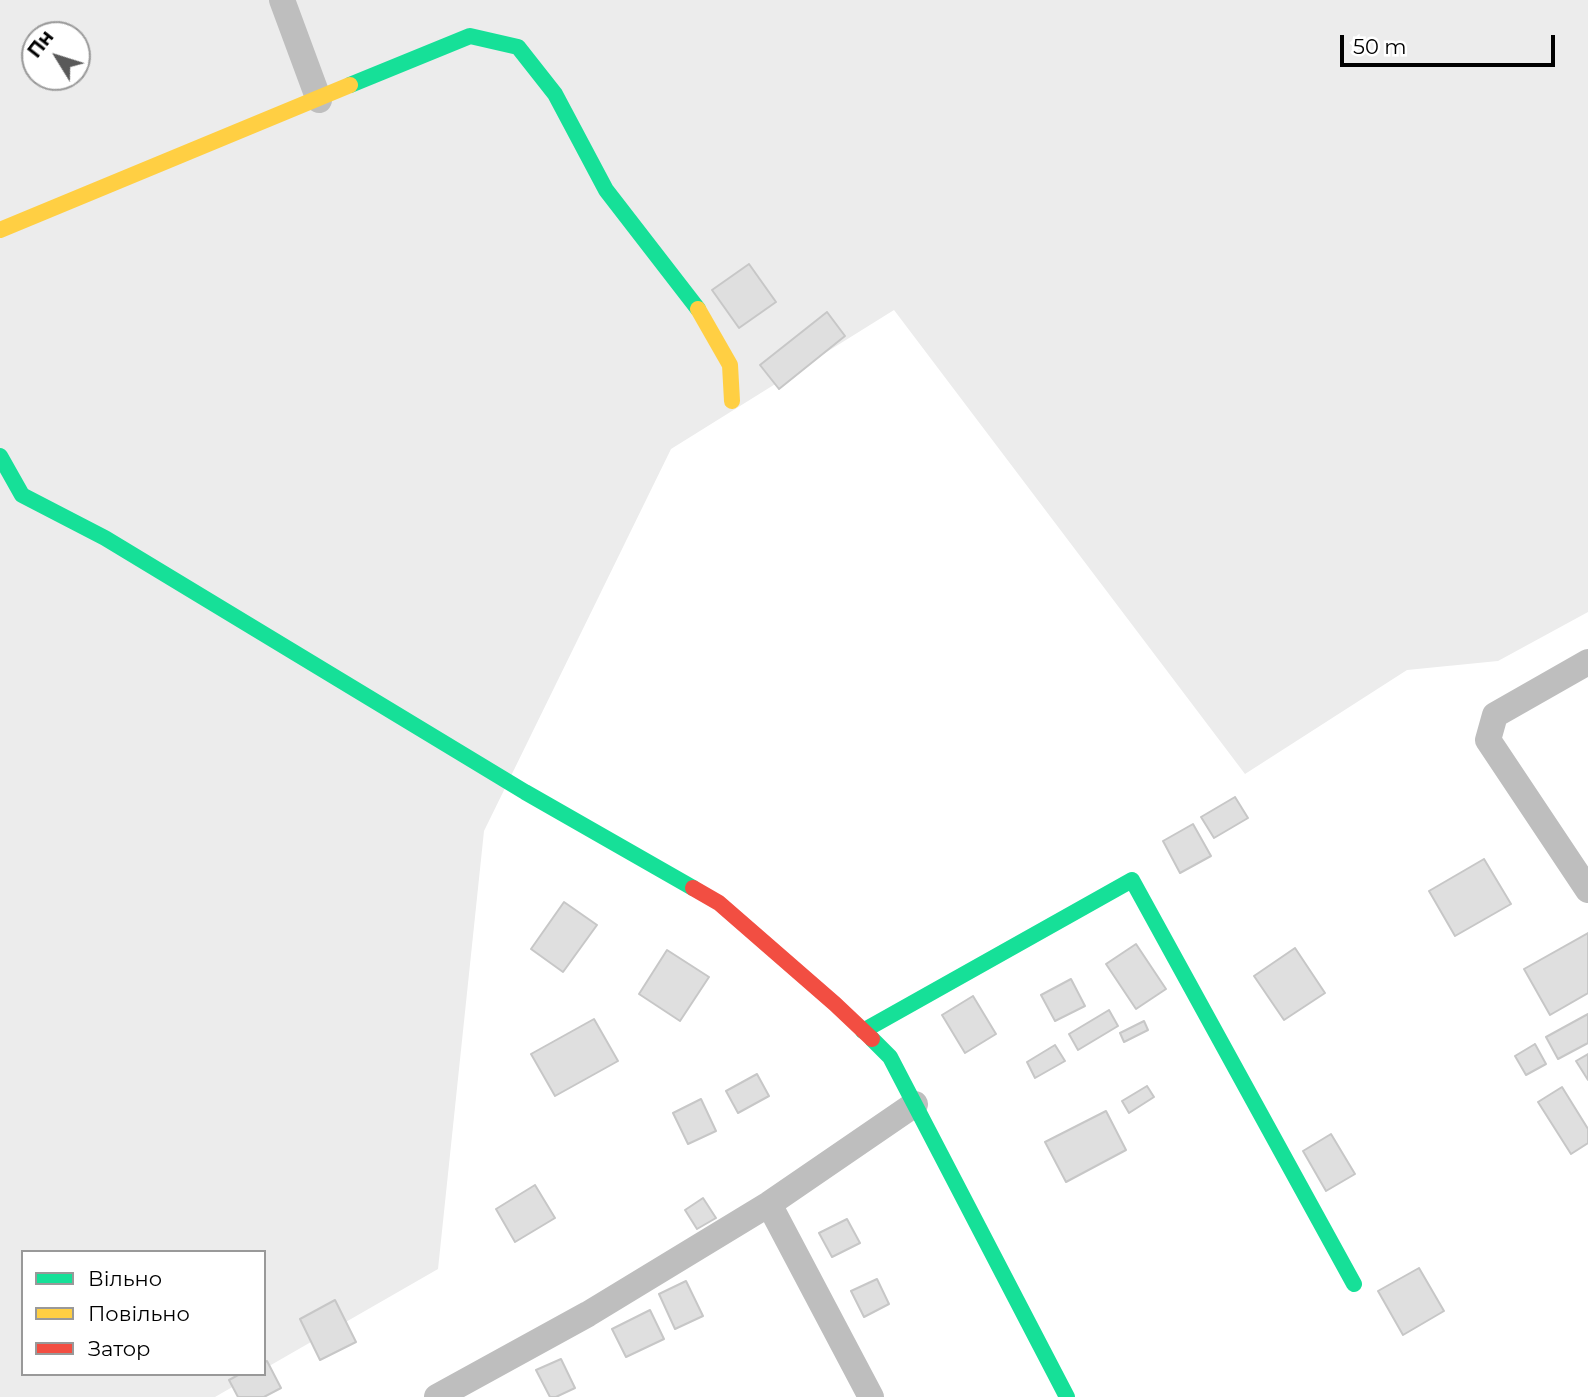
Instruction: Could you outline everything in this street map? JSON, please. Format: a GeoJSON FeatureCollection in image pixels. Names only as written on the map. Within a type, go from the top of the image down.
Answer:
{"type":"FeatureCollection","features":[{"type":"Feature","properties":{"kind":"street"},"geometry":{"type":"LineString","coordinates":[[282,0],[319,100]]}},
{"type":"Feature","properties":{"kind":"street"},"geometry":{"type":"LineString","coordinates":[[0,230],[470,36],[518,47],[555,94],[606,190],[705,319],[730,365],[732,401]]}},
{"type":"Feature","properties":{"kind":"street"},"geometry":{"type":"LineString","coordinates":[[0,456],[22,495],[105,538],[525,792],[719,903],[890,1057],[1067,1397]]}},
{"type":"Feature","properties":{"kind":"street"},"geometry":{"type":"LineString","coordinates":[[1588,662],[1495,715],[1488,740],[1588,890]]}},
{"type":"Feature","properties":{"kind":"street"},"geometry":{"type":"LineString","coordinates":[[863,1031],[1132,880],[1354,1284]]}},
{"type":"Feature","properties":{"kind":"street"},"geometry":{"type":"LineString","coordinates":[[437,1397],[588,1314],[769,1204],[915,1104]]}},
{"type":"Feature","properties":{"kind":"street"},"geometry":{"type":"LineString","coordinates":[[769,1204],[871,1397]]}},
{"type":"Feature","properties":{"kind":"shaded area"},"geometry":{"type":"Polygon","coordinates":[[[0,0],[1588,0],[1588,612],[1498,661],[1407,670],[1245,774],[894,310],[671,449],[484,831],[438,1269],[266,1368],[266,1250],[21,1250],[21,1376],[252,1376],[215,1397],[0,1397],[0,0]]]}},
{"type":"Feature","properties":{"kind":"building"},"geometry":{"type":"Polygon","coordinates":[[[749,264],[776,302],[739,328],[712,290],[749,264]]]}},
{"type":"Feature","properties":{"kind":"building"},"geometry":{"type":"Polygon","coordinates":[[[827,312],[845,336],[779,389],[760,365],[827,312]]]}},
{"type":"Feature","properties":{"kind":"building"},"geometry":{"type":"Polygon","coordinates":[[[1235,797],[1248,818],[1214,838],[1201,817],[1235,797]]]}},
{"type":"Feature","properties":{"kind":"building"},"geometry":{"type":"Polygon","coordinates":[[[1193,824],[1211,856],[1180,873],[1163,841],[1193,824]]]}},
{"type":"Feature","properties":{"kind":"building"},"geometry":{"type":"Polygon","coordinates":[[[1484,859],[1511,904],[1455,936],[1429,891],[1484,859]]]}},
{"type":"Feature","properties":{"kind":"building"},"geometry":{"type":"Polygon","coordinates":[[[564,902],[597,925],[563,972],[531,949],[564,902]]]}},
{"type":"Feature","properties":{"kind":"building"},"geometry":{"type":"Polygon","coordinates":[[[1588,933],[1588,993],[1550,1015],[1524,969],[1588,933]]]}},
{"type":"Feature","properties":{"kind":"building"},"geometry":{"type":"Polygon","coordinates":[[[1136,944],[1166,989],[1136,1009],[1106,964],[1136,944]]]}},
{"type":"Feature","properties":{"kind":"building"},"geometry":{"type":"Polygon","coordinates":[[[1295,948],[1325,993],[1284,1020],[1254,976],[1295,948]]]}},
{"type":"Feature","properties":{"kind":"building"},"geometry":{"type":"Polygon","coordinates":[[[667,950],[709,977],[680,1021],[639,994],[667,950]]]}},
{"type":"Feature","properties":{"kind":"building"},"geometry":{"type":"Polygon","coordinates":[[[1071,979],[1085,1006],[1055,1021],[1041,995],[1071,979]]]}},
{"type":"Feature","properties":{"kind":"building"},"geometry":{"type":"Polygon","coordinates":[[[973,996],[996,1034],[965,1053],[942,1015],[973,996]]]}},
{"type":"Feature","properties":{"kind":"building"},"geometry":{"type":"Polygon","coordinates":[[[1109,1010],[1118,1026],[1078,1050],[1069,1034],[1109,1010]]]}},
{"type":"Feature","properties":{"kind":"building"},"geometry":{"type":"Polygon","coordinates":[[[1588,1014],[1588,1043],[1558,1059],[1546,1037],[1588,1014]]]}},
{"type":"Feature","properties":{"kind":"building"},"geometry":{"type":"Polygon","coordinates":[[[594,1019],[618,1061],[555,1096],[531,1054],[594,1019]]]}},
{"type":"Feature","properties":{"kind":"building"},"geometry":{"type":"Polygon","coordinates":[[[1144,1021],[1148,1030],[1124,1042],[1120,1033],[1144,1021]]]}},
{"type":"Feature","properties":{"kind":"building"},"geometry":{"type":"Polygon","coordinates":[[[1535,1044],[1546,1064],[1526,1075],[1515,1056],[1535,1044]]]}},
{"type":"Feature","properties":{"kind":"building"},"geometry":{"type":"Polygon","coordinates":[[[1055,1045],[1065,1061],[1035,1078],[1027,1062],[1055,1045]]]}},
{"type":"Feature","properties":{"kind":"building"},"geometry":{"type":"Polygon","coordinates":[[[1588,1054],[1588,1080],[1576,1061],[1588,1054]]]}},
{"type":"Feature","properties":{"kind":"building"},"geometry":{"type":"Polygon","coordinates":[[[757,1074],[769,1096],[738,1113],[726,1091],[757,1074]]]}},
{"type":"Feature","properties":{"kind":"building"},"geometry":{"type":"Polygon","coordinates":[[[1147,1086],[1154,1097],[1129,1113],[1122,1101],[1147,1086]]]}},
{"type":"Feature","properties":{"kind":"building"},"geometry":{"type":"Polygon","coordinates":[[[1562,1087],[1588,1129],[1588,1143],[1571,1154],[1538,1102],[1562,1087]]]}},
{"type":"Feature","properties":{"kind":"building"},"geometry":{"type":"Polygon","coordinates":[[[701,1099],[716,1131],[688,1144],[673,1113],[701,1099]]]}},
{"type":"Feature","properties":{"kind":"building"},"geometry":{"type":"Polygon","coordinates":[[[1106,1111],[1126,1150],[1066,1182],[1045,1142],[1106,1111]]]}},
{"type":"Feature","properties":{"kind":"building"},"geometry":{"type":"Polygon","coordinates":[[[1331,1134],[1355,1174],[1326,1191],[1303,1151],[1331,1134]]]}},
{"type":"Feature","properties":{"kind":"building"},"geometry":{"type":"Polygon","coordinates":[[[535,1185],[555,1218],[515,1242],[496,1209],[535,1185]]]}},
{"type":"Feature","properties":{"kind":"building"},"geometry":{"type":"Polygon","coordinates":[[[703,1198],[716,1218],[697,1229],[685,1210],[703,1198]]]}},
{"type":"Feature","properties":{"kind":"building"},"geometry":{"type":"Polygon","coordinates":[[[847,1219],[860,1243],[832,1257],[819,1233],[847,1219]]]}},
{"type":"Feature","properties":{"kind":"building"},"geometry":{"type":"Polygon","coordinates":[[[1419,1268],[1444,1311],[1403,1335],[1378,1291],[1419,1268]]]}},
{"type":"Feature","properties":{"kind":"building"},"geometry":{"type":"Polygon","coordinates":[[[877,1279],[889,1304],[864,1317],[851,1291],[877,1279]]]}},
{"type":"Feature","properties":{"kind":"building"},"geometry":{"type":"Polygon","coordinates":[[[686,1281],[703,1316],[675,1329],[659,1294],[686,1281]]]}},
{"type":"Feature","properties":{"kind":"building"},"geometry":{"type":"Polygon","coordinates":[[[335,1300],[356,1342],[320,1360],[300,1319],[335,1300]]]}},
{"type":"Feature","properties":{"kind":"building"},"geometry":{"type":"Polygon","coordinates":[[[650,1310],[664,1339],[626,1357],[612,1329],[650,1310]]]}},
{"type":"Feature","properties":{"kind":"building"},"geometry":{"type":"Polygon","coordinates":[[[561,1359],[575,1388],[550,1397],[536,1370],[561,1359]]]}},
{"type":"Feature","properties":{"kind":"building"},"geometry":{"type":"Polygon","coordinates":[[[266,1361],[281,1388],[264,1397],[238,1397],[229,1380],[236,1376],[266,1376],[266,1361]]]}},
{"type":"Feature","properties":{"kind":"traffic: fast"},"geometry":{"type":"LineString","coordinates":[[350,85],[470,36],[518,47],[555,94],[606,190],[698,309]]}},
{"type":"Feature","properties":{"kind":"traffic: fast"},"geometry":{"type":"LineString","coordinates":[[0,456],[22,495],[105,538],[525,792],[693,888]]}},
{"type":"Feature","properties":{"kind":"traffic: fast"},"geometry":{"type":"LineString","coordinates":[[863,1031],[1132,880],[1354,1284]]}},
{"type":"Feature","properties":{"kind":"traffic: fast"},"geometry":{"type":"LineString","coordinates":[[872,1039],[890,1057],[1067,1397]]}},
{"type":"Feature","properties":{"kind":"traffic: slow"},"geometry":{"type":"LineString","coordinates":[[0,230],[350,85]]}},
{"type":"Feature","properties":{"kind":"traffic: slow"},"geometry":{"type":"LineString","coordinates":[[698,309],[730,365],[732,401]]}},
{"type":"Feature","properties":{"kind":"traffic: jam"},"geometry":{"type":"LineString","coordinates":[[693,888],[719,903],[872,1039]]}}]}
